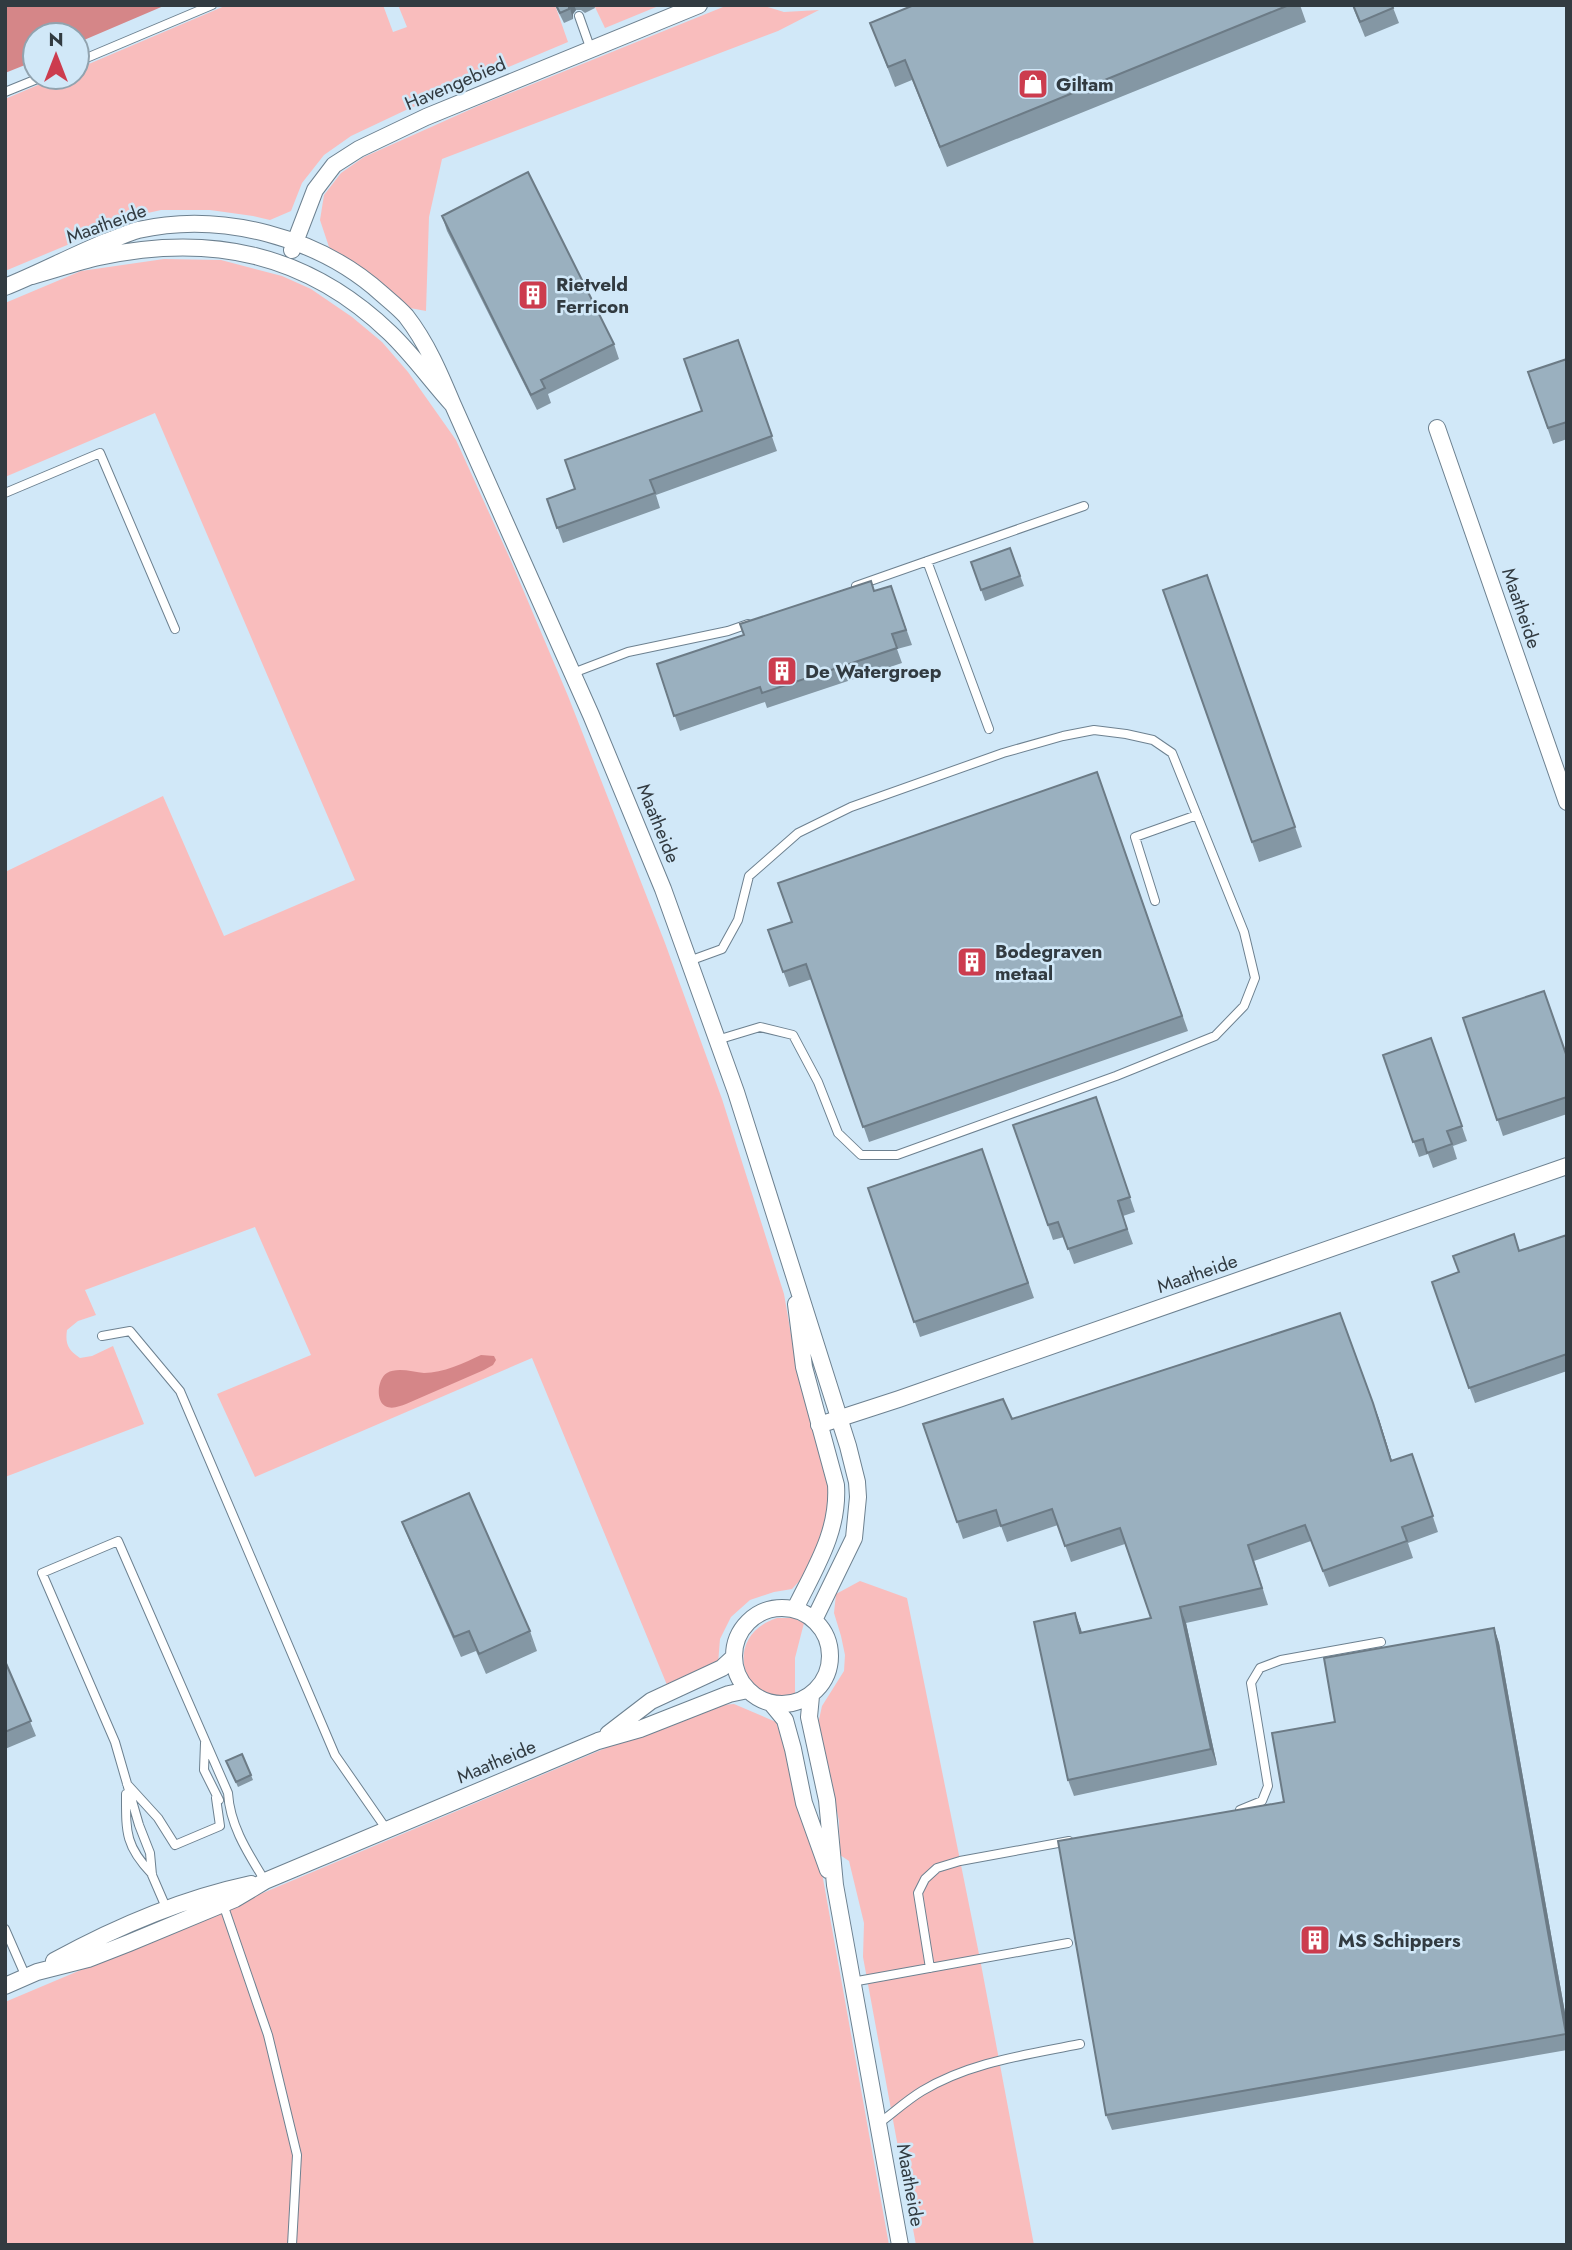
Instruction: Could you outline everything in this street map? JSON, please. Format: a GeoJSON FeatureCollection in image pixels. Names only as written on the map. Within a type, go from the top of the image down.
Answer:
{"type":"FeatureCollection","features":[{"type":"Feature","properties":{"kind":"street","name":"Havengebied"},"geometry":{"type":"LineString","coordinates":[[286,265],[315,190],[334,165],[359,149],[426,117],[699,5]]}},
{"type":"Feature","properties":{"kind":"street","name":"Maatheide"},"geometry":{"type":"LineString","coordinates":[[5,288],[88,249],[134,231],[163,225],[223,226],[251,230],[295,242],[325,255],[370,283],[405,314],[431,355],[573,673],[663,889],[717,1040],[840,1419],[857,1482],[854,1538],[814,1620]]}},
{"type":"Feature","properties":{"kind":"street","name":"Maatheide"},"geometry":{"type":"LineString","coordinates":[[32,276],[99,257],[164,248],[223,248],[258,256],[286,265],[340,293],[390,333],[453,405]]}},
{"type":"Feature","properties":{"kind":"street","name":"Maatheide"},"geometry":{"type":"LineString","coordinates":[[1437,428],[1567,802]]}},
{"type":"Feature","properties":{"kind":"street","name":"Maatheide"},"geometry":{"type":"LineString","coordinates":[[819,1425],[1567,1166]]}},
{"type":"Feature","properties":{"kind":"street","name":"Maatheide"},"geometry":{"type":"LineString","coordinates":[[792,1270],[804,1367],[836,1485],[832,1531],[795,1609]]}},
{"type":"Feature","properties":{"kind":"street"},"geometry":{"type":"LineString","coordinates":[[748,1690],[734,1665],[734,1649],[740,1633],[750,1620],[763,1612],[779,1608],[795,1609],[814,1620],[824,1631],[831,1658],[828,1672],[811,1696],[785,1705],[771,1703]]}},
{"type":"Feature","properties":{"kind":"street"},"geometry":{"type":"LineString","coordinates":[[598,1741],[651,1701],[722,1668],[734,1657]]}},
{"type":"Feature","properties":{"kind":"street","name":"Maatheide"},"geometry":{"type":"LineString","coordinates":[[5,1986],[31,1975],[88,1959],[173,1925],[221,1898],[598,1741],[640,1729],[729,1694],[748,1690],[759,1699],[771,1703],[785,1720],[804,1803],[835,1885]]}},
{"type":"Feature","properties":{"kind":"street","name":"Maatheide"},"geometry":{"type":"LineString","coordinates":[[811,1696],[809,1717],[827,1800],[835,1885],[900,2245]]}},
{"type":"Feature","properties":{"kind":"street","name":"Maatheide"},"geometry":{"type":"LineString","coordinates":[[31,1975],[104,1935],[167,1909],[221,1898]]}},
{"type":"Feature","properties":{"kind":"lane"},"geometry":{"type":"LineString","coordinates":[[91,56],[212,5]]}},
{"type":"Feature","properties":{"kind":"lane"},"geometry":{"type":"LineString","coordinates":[[579,16],[590,50]]}},
{"type":"Feature","properties":{"kind":"lane"},"geometry":{"type":"LineString","coordinates":[[5,493],[100,453],[175,629]]}},
{"type":"Feature","properties":{"kind":"lane"},"geometry":{"type":"LineString","coordinates":[[853,587],[1084,506]]}},
{"type":"Feature","properties":{"kind":"lane"},"geometry":{"type":"LineString","coordinates":[[927,561],[989,729]]}},
{"type":"Feature","properties":{"kind":"lane"},"geometry":{"type":"LineString","coordinates":[[573,673],[628,652],[728,631],[753,622]]}},
{"type":"Feature","properties":{"kind":"lane"},"geometry":{"type":"LineString","coordinates":[[689,961],[722,950],[738,920],[749,876],[798,833],[851,807],[1015,749],[1094,730],[1153,740],[1172,753],[1244,932],[1255,978],[1244,1006],[1215,1036],[1108,1079],[897,1155],[861,1155],[838,1133],[818,1082],[793,1035],[760,1027],[717,1040]]}},
{"type":"Feature","properties":{"kind":"lane"},"geometry":{"type":"LineString","coordinates":[[1155,901],[1135,837],[1197,815]]}},
{"type":"Feature","properties":{"kind":"lane"},"geometry":{"type":"LineString","coordinates":[[102,1336],[130,1331],[180,1391],[335,1755],[387,1830]]}},
{"type":"Feature","properties":{"kind":"lane"},"geometry":{"type":"LineString","coordinates":[[152,1875],[150,1853],[115,1742],[42,1573],[118,1541],[228,1793],[229,1809],[246,1852],[265,1881]]}},
{"type":"Feature","properties":{"kind":"lane"},"geometry":{"type":"LineString","coordinates":[[1232,1811],[1246,1809],[1262,1801],[1268,1786],[1251,1683],[1260,1668],[1281,1660],[1381,1642]]}},
{"type":"Feature","properties":{"kind":"lane"},"geometry":{"type":"LineString","coordinates":[[127,1784],[158,1818],[175,1845],[220,1826],[216,1798],[204,1770],[205,1741]]}},
{"type":"Feature","properties":{"kind":"lane"},"geometry":{"type":"LineString","coordinates":[[127,1784],[126,1830],[137,1858],[152,1875],[173,1925]]}},
{"type":"Feature","properties":{"kind":"lane"},"geometry":{"type":"LineString","coordinates":[[216,1798],[229,1809]]}},
{"type":"Feature","properties":{"kind":"lane"},"geometry":{"type":"LineString","coordinates":[[930,1968],[918,1893],[925,1879],[937,1868],[960,1861],[1082,1839]]}},
{"type":"Feature","properties":{"kind":"lane"},"geometry":{"type":"LineString","coordinates":[[221,1898],[268,2035],[297,2155],[292,2245]]}},
{"type":"Feature","properties":{"kind":"lane"},"geometry":{"type":"LineString","coordinates":[[5,1929],[31,1975]]}},
{"type":"Feature","properties":{"kind":"lane"},"geometry":{"type":"LineString","coordinates":[[852,1982],[1068,1943]]}},
{"type":"Feature","properties":{"kind":"lane"},"geometry":{"type":"LineString","coordinates":[[878,2124],[922,2091],[956,2074],[999,2060],[1080,2044]]}},
{"type":"Feature","properties":{"kind":"shaded area"},"geometry":{"type":"Polygon","coordinates":[[[5,5],[166,5],[91,37],[91,21],[21,21],[21,67],[5,73],[5,5]]]}},
{"type":"Feature","properties":{"kind":"shaded area"},"geometry":{"type":"Polygon","coordinates":[[[227,5],[383,5],[393,32],[407,27],[398,5],[555,5],[568,42],[351,136],[324,155],[302,183],[291,211],[270,220],[210,210],[161,210],[139,215],[5,271],[5,99],[24,91],[91,91],[91,63],[227,5]]]}},
{"type":"Feature","properties":{"kind":"shaded area"},"geometry":{"type":"Polygon","coordinates":[[[594,5],[661,5],[605,28],[594,5]]]}},
{"type":"Feature","properties":{"kind":"shaded area"},"geometry":{"type":"Polygon","coordinates":[[[728,5],[761,5],[784,12],[819,10],[778,31],[442,159],[429,217],[426,311],[410,308],[372,276],[329,247],[320,220],[324,195],[341,173],[364,157],[478,106],[728,5]]]}},
{"type":"Feature","properties":{"kind":"shaded area"},"geometry":{"type":"Polygon","coordinates":[[[164,259],[221,260],[282,276],[311,289],[382,342],[408,372],[456,440],[568,696],[665,943],[722,1099],[784,1294],[797,1369],[832,1493],[827,1530],[803,1577],[792,1589],[750,1600],[731,1617],[720,1639],[718,1664],[667,1685],[532,1358],[255,1477],[217,1394],[311,1355],[255,1227],[85,1290],[96,1315],[78,1321],[67,1330],[68,1346],[80,1358],[92,1356],[113,1346],[144,1424],[5,1477],[5,872],[163,796],[224,936],[355,880],[155,413],[5,477],[5,303],[81,271],[164,259]]]}},
{"type":"Feature","properties":{"kind":"shaded area"},"geometry":{"type":"Polygon","coordinates":[[[481,1355],[494,1356],[496,1360],[484,1370],[401,1406],[385,1406],[380,1399],[381,1379],[391,1371],[439,1371],[481,1355]]]}},
{"type":"Feature","properties":{"kind":"shaded area"},"geometry":{"type":"Polygon","coordinates":[[[860,1581],[907,1598],[1034,2245],[916,2245],[863,1957],[864,1923],[849,1861],[840,1855],[839,1821],[818,1724],[822,1706],[844,1671],[845,1655],[834,1613],[836,1594],[860,1581]]]}},
{"type":"Feature","properties":{"kind":"shaded area"},"geometry":{"type":"Polygon","coordinates":[[[777,1618],[793,1618],[804,1623],[795,1658],[795,1696],[776,1697],[762,1691],[751,1681],[745,1668],[744,1653],[749,1639],[759,1627],[777,1618]]]}},
{"type":"Feature","properties":{"kind":"shaded area"},"geometry":{"type":"Polygon","coordinates":[[[734,1704],[776,1722],[790,1764],[801,1819],[822,1873],[889,2245],[5,2245],[5,2002],[672,1720],[711,1706],[734,1704]]]}},
{"type":"Feature","properties":{"kind":"building"},"geometry":{"type":"Polygon","coordinates":[[[556,5],[569,5],[569,9],[560,13],[556,5]]]}},
{"type":"Feature","properties":{"kind":"building","name":"Giltam"},"geometry":{"type":"Polygon","coordinates":[[[914,5],[1289,5],[940,147],[905,60],[888,67],[870,23],[914,5]]]}},
{"type":"Feature","properties":{"kind":"building"},"geometry":{"type":"Polygon","coordinates":[[[1353,5],[1392,5],[1393,8],[1360,22],[1353,5]]]}},
{"type":"Feature","properties":{"kind":"building","name":"Rietveld Ferricon"},"geometry":{"type":"Polygon","coordinates":[[[528,172],[614,344],[541,380],[545,388],[531,395],[442,216],[528,172]]]}},
{"type":"Feature","properties":{"kind":"building"},"geometry":{"type":"Polygon","coordinates":[[[738,340],[772,436],[650,480],[655,493],[557,528],[547,499],[575,489],[565,460],[702,411],[684,359],[738,340]]]}},
{"type":"Feature","properties":{"kind":"building"},"geometry":{"type":"Polygon","coordinates":[[[1567,359],[1567,422],[1548,428],[1528,372],[1567,359]]]}},
{"type":"Feature","properties":{"kind":"building"},"geometry":{"type":"Polygon","coordinates":[[[1010,548],[1020,576],[981,590],[971,562],[1010,548]]]}},
{"type":"Feature","properties":{"kind":"building"},"geometry":{"type":"Polygon","coordinates":[[[1207,575],[1295,827],[1252,842],[1163,590],[1207,575]]]}},
{"type":"Feature","properties":{"kind":"building","name":"De Watergroep"},"geometry":{"type":"Polygon","coordinates":[[[871,581],[874,591],[891,586],[906,630],[892,634],[897,648],[762,693],[760,687],[674,716],[657,664],[744,635],[740,624],[871,581]]]}},
{"type":"Feature","properties":{"kind":"building","name":"Bodegraven metaal"},"geometry":{"type":"Polygon","coordinates":[[[1097,772],[1182,1016],[863,1127],[806,964],[783,972],[768,930],[792,922],[778,883],[1097,772]]]}},
{"type":"Feature","properties":{"kind":"building"},"geometry":{"type":"Polygon","coordinates":[[[1544,991],[1567,1057],[1567,1097],[1497,1120],[1463,1018],[1544,991]]]}},
{"type":"Feature","properties":{"kind":"building"},"geometry":{"type":"Polygon","coordinates":[[[1431,1038],[1462,1126],[1447,1131],[1452,1144],[1427,1153],[1423,1139],[1413,1142],[1383,1055],[1431,1038]]]}},
{"type":"Feature","properties":{"kind":"building"},"geometry":{"type":"Polygon","coordinates":[[[1096,1097],[1130,1197],[1118,1201],[1127,1229],[1068,1249],[1058,1222],[1048,1225],[1013,1125],[1096,1097]]]}},
{"type":"Feature","properties":{"kind":"building"},"geometry":{"type":"Polygon","coordinates":[[[982,1149],[1028,1283],[914,1322],[868,1188],[982,1149]]]}},
{"type":"Feature","properties":{"kind":"building"},"geometry":{"type":"Polygon","coordinates":[[[1514,1234],[1519,1251],[1567,1235],[1567,1354],[1469,1388],[1432,1282],[1459,1272],[1453,1256],[1514,1234]]]}},
{"type":"Feature","properties":{"kind":"building"},"geometry":{"type":"Polygon","coordinates":[[[1340,1313],[1391,1461],[1412,1454],[1433,1516],[1402,1527],[1407,1541],[1323,1571],[1305,1525],[1248,1545],[1262,1588],[1180,1607],[1211,1749],[1068,1780],[1034,1622],[1075,1613],[1080,1633],[1151,1618],[1120,1528],[1065,1546],[1052,1509],[1001,1526],[996,1510],[957,1522],[923,1424],[1003,1399],[1012,1419],[1340,1313]]]}},
{"type":"Feature","properties":{"kind":"building"},"geometry":{"type":"Polygon","coordinates":[[[469,1493],[530,1631],[479,1654],[469,1631],[454,1637],[402,1522],[469,1493]]]}},
{"type":"Feature","properties":{"kind":"building","name":"MS Schippers"},"geometry":{"type":"Polygon","coordinates":[[[1494,1628],[1566,2034],[1106,2115],[1058,1841],[1284,1802],[1272,1733],[1335,1722],[1324,1658],[1494,1628]]]}},
{"type":"Feature","properties":{"kind":"building"},"geometry":{"type":"Polygon","coordinates":[[[5,1661],[31,1721],[5,1732],[5,1661]]]}},
{"type":"Feature","properties":{"kind":"building"},"geometry":{"type":"Polygon","coordinates":[[[242,1754],[251,1775],[236,1782],[226,1761],[242,1754]]]}},
{"type":"Feature","properties":{"kind":"place","name":"Giltam"},"geometry":{"type":"Point","coordinates":[1033,84]}},
{"type":"Feature","properties":{"kind":"place","name":"Rietveld Ferricon"},"geometry":{"type":"Point","coordinates":[533,295]}},
{"type":"Feature","properties":{"kind":"place","name":"De Watergroep"},"geometry":{"type":"Point","coordinates":[782,671]}},
{"type":"Feature","properties":{"kind":"place","name":"Bodegraven metaal"},"geometry":{"type":"Point","coordinates":[972,962]}},
{"type":"Feature","properties":{"kind":"place","name":"MS Schippers"},"geometry":{"type":"Point","coordinates":[1315,1940]}}]}
